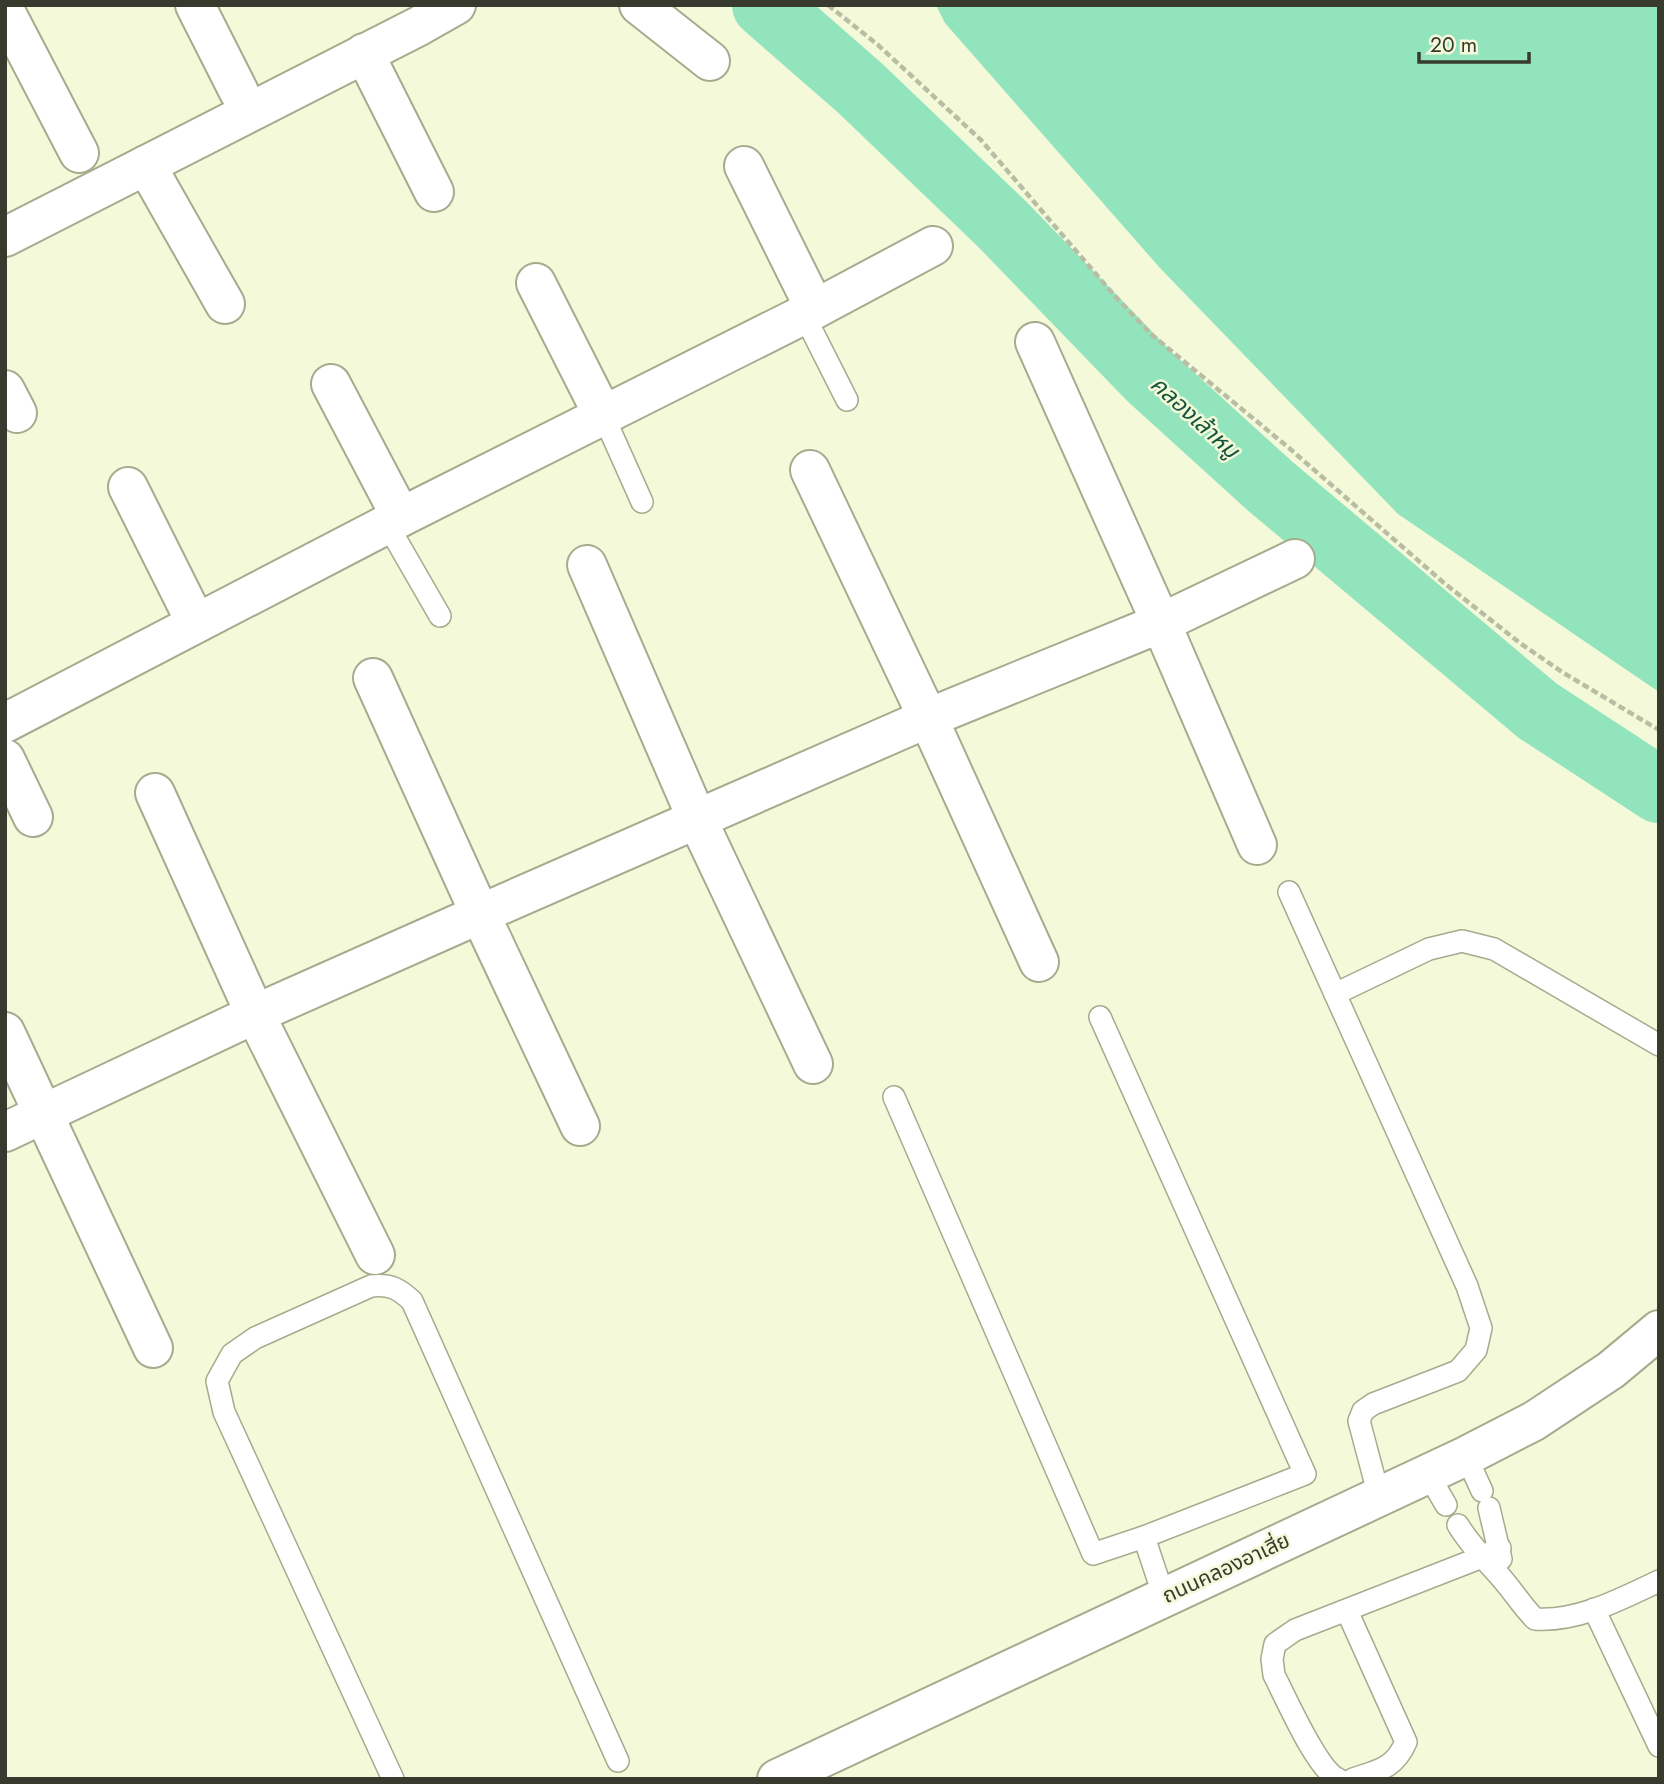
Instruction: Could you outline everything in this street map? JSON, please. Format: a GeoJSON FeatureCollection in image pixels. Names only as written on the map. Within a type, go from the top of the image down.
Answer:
{"type":"FeatureCollection","features":[{"type":"Feature","properties":{"kind":"street"},"geometry":{"type":"LineString","coordinates":[[195,5],[239,92]]}},
{"type":"Feature","properties":{"kind":"street"},"geometry":{"type":"LineString","coordinates":[[5,237],[364,53],[414,16],[456,5]]}},
{"type":"Feature","properties":{"kind":"street"},"geometry":{"type":"LineString","coordinates":[[639,5],[710,61]]}},
{"type":"Feature","properties":{"kind":"street"},"geometry":{"type":"LineString","coordinates":[[5,10],[79,153]]}},
{"type":"Feature","properties":{"kind":"street"},"geometry":{"type":"LineString","coordinates":[[364,53],[434,192]]}},
{"type":"Feature","properties":{"kind":"street"},"geometry":{"type":"LineString","coordinates":[[146,165],[225,304]]}},
{"type":"Feature","properties":{"kind":"street"},"geometry":{"type":"LineString","coordinates":[[744,166],[810,312]]}},
{"type":"Feature","properties":{"kind":"street"},"geometry":{"type":"LineString","coordinates":[[5,723],[394,520],[604,417],[933,246]]}},
{"type":"Feature","properties":{"kind":"street"},"geometry":{"type":"LineString","coordinates":[[536,283],[604,417]]}},
{"type":"Feature","properties":{"kind":"street"},"geometry":{"type":"LineString","coordinates":[[1035,342],[1257,845]]}},
{"type":"Feature","properties":{"kind":"street"},"geometry":{"type":"LineString","coordinates":[[331,384],[394,520]]}},
{"type":"Feature","properties":{"kind":"street"},"geometry":{"type":"LineString","coordinates":[[810,470],[1040,962]]}},
{"type":"Feature","properties":{"kind":"street"},"geometry":{"type":"LineString","coordinates":[[128,487],[196,623]]}},
{"type":"Feature","properties":{"kind":"street"},"geometry":{"type":"LineString","coordinates":[[5,1132],[255,1014],[480,914],[928,718],[1161,623],[1295,559]]}},
{"type":"Feature","properties":{"kind":"street"},"geometry":{"type":"LineString","coordinates":[[587,565],[697,819],[813,1064]]}},
{"type":"Feature","properties":{"kind":"street"},"geometry":{"type":"LineString","coordinates":[[373,678],[580,1126]]}},
{"type":"Feature","properties":{"kind":"street"},"geometry":{"type":"LineString","coordinates":[[5,759],[33,817]]}},
{"type":"Feature","properties":{"kind":"street"},"geometry":{"type":"LineString","coordinates":[[155,793],[255,1014],[375,1255]]}},
{"type":"Feature","properties":{"kind":"street"},"geometry":{"type":"LineString","coordinates":[[5,1032],[153,1348]]}},
{"type":"Feature","properties":{"kind":"street","name":"ถนนคลองอาเสี่ย"},"geometry":{"type":"LineString","coordinates":[[777,1779],[826,1768],[1164,1597],[1379,1496],[1437,1490],[1466,1456],[1534,1421],[1611,1370],[1659,1330]]}},
{"type":"Feature","properties":{"kind":"lane"},"geometry":{"type":"LineString","coordinates":[[810,312],[847,400]]}},
{"type":"Feature","properties":{"kind":"lane"},"geometry":{"type":"LineString","coordinates":[[604,417],[642,502]]}},
{"type":"Feature","properties":{"kind":"lane"},"geometry":{"type":"LineString","coordinates":[[394,520],[440,615]]}},
{"type":"Feature","properties":{"kind":"lane"},"geometry":{"type":"LineString","coordinates":[[1289,892],[1467,1286],[1481,1328],[1476,1350],[1458,1371],[1373,1404],[1363,1411],[1359,1421],[1379,1496]]}},
{"type":"Feature","properties":{"kind":"lane"},"geometry":{"type":"LineString","coordinates":[[1335,994],[1429,949],[1462,941],[1494,949],[1659,1045]]}},
{"type":"Feature","properties":{"kind":"lane"},"geometry":{"type":"LineString","coordinates":[[894,1097],[1093,1554],[1144,1537],[1305,1474],[1100,1017]]}},
{"type":"Feature","properties":{"kind":"lane"},"geometry":{"type":"LineString","coordinates":[[393,1779],[225,1412],[217,1381],[232,1354],[255,1338],[371,1286],[386,1285],[398,1289],[412,1301],[618,1761]]}},
{"type":"Feature","properties":{"kind":"lane"},"geometry":{"type":"LineString","coordinates":[[1466,1456],[1486,1500],[1491,1553],[1505,1582],[1520,1604],[1535,1619],[1551,1620],[1610,1605],[1659,1581]]}},
{"type":"Feature","properties":{"kind":"lane"},"geometry":{"type":"LineString","coordinates":[[1458,1525],[1469,1544],[1491,1553]]}},
{"type":"Feature","properties":{"kind":"lane"},"geometry":{"type":"LineString","coordinates":[[1144,1537],[1164,1597]]}},
{"type":"Feature","properties":{"kind":"lane"},"geometry":{"type":"LineString","coordinates":[[1338,1779],[1321,1764],[1274,1675],[1272,1659],[1275,1644],[1295,1630],[1491,1553]]}},
{"type":"Feature","properties":{"kind":"lane"},"geometry":{"type":"LineString","coordinates":[[1594,1609],[1659,1746]]}},
{"type":"Feature","properties":{"kind":"lane"},"geometry":{"type":"LineString","coordinates":[[1347,1611],[1406,1742],[1401,1755],[1390,1766],[1353,1779]]}},
{"type":"Feature","properties":{"kind":"path"},"geometry":{"type":"LineString","coordinates":[[828,5],[878,46],[981,140],[1113,294],[1152,335],[1289,448],[1444,583],[1520,643],[1562,672],[1659,730]]}},
{"type":"Feature","properties":{"kind":"shaded area"},"geometry":{"type":"Polygon","coordinates":[[[936,5],[1659,5],[1659,692],[1398,514],[1160,268],[945,23],[936,5]]]}},
{"type":"Feature","properties":{"kind":"waterway","name":"คลองเล้าหมู"},"geometry":{"type":"LineString","coordinates":[[765,5],[860,88],[1002,224],[1150,377],[1270,486],[1538,711],[1659,790]]}}]}
